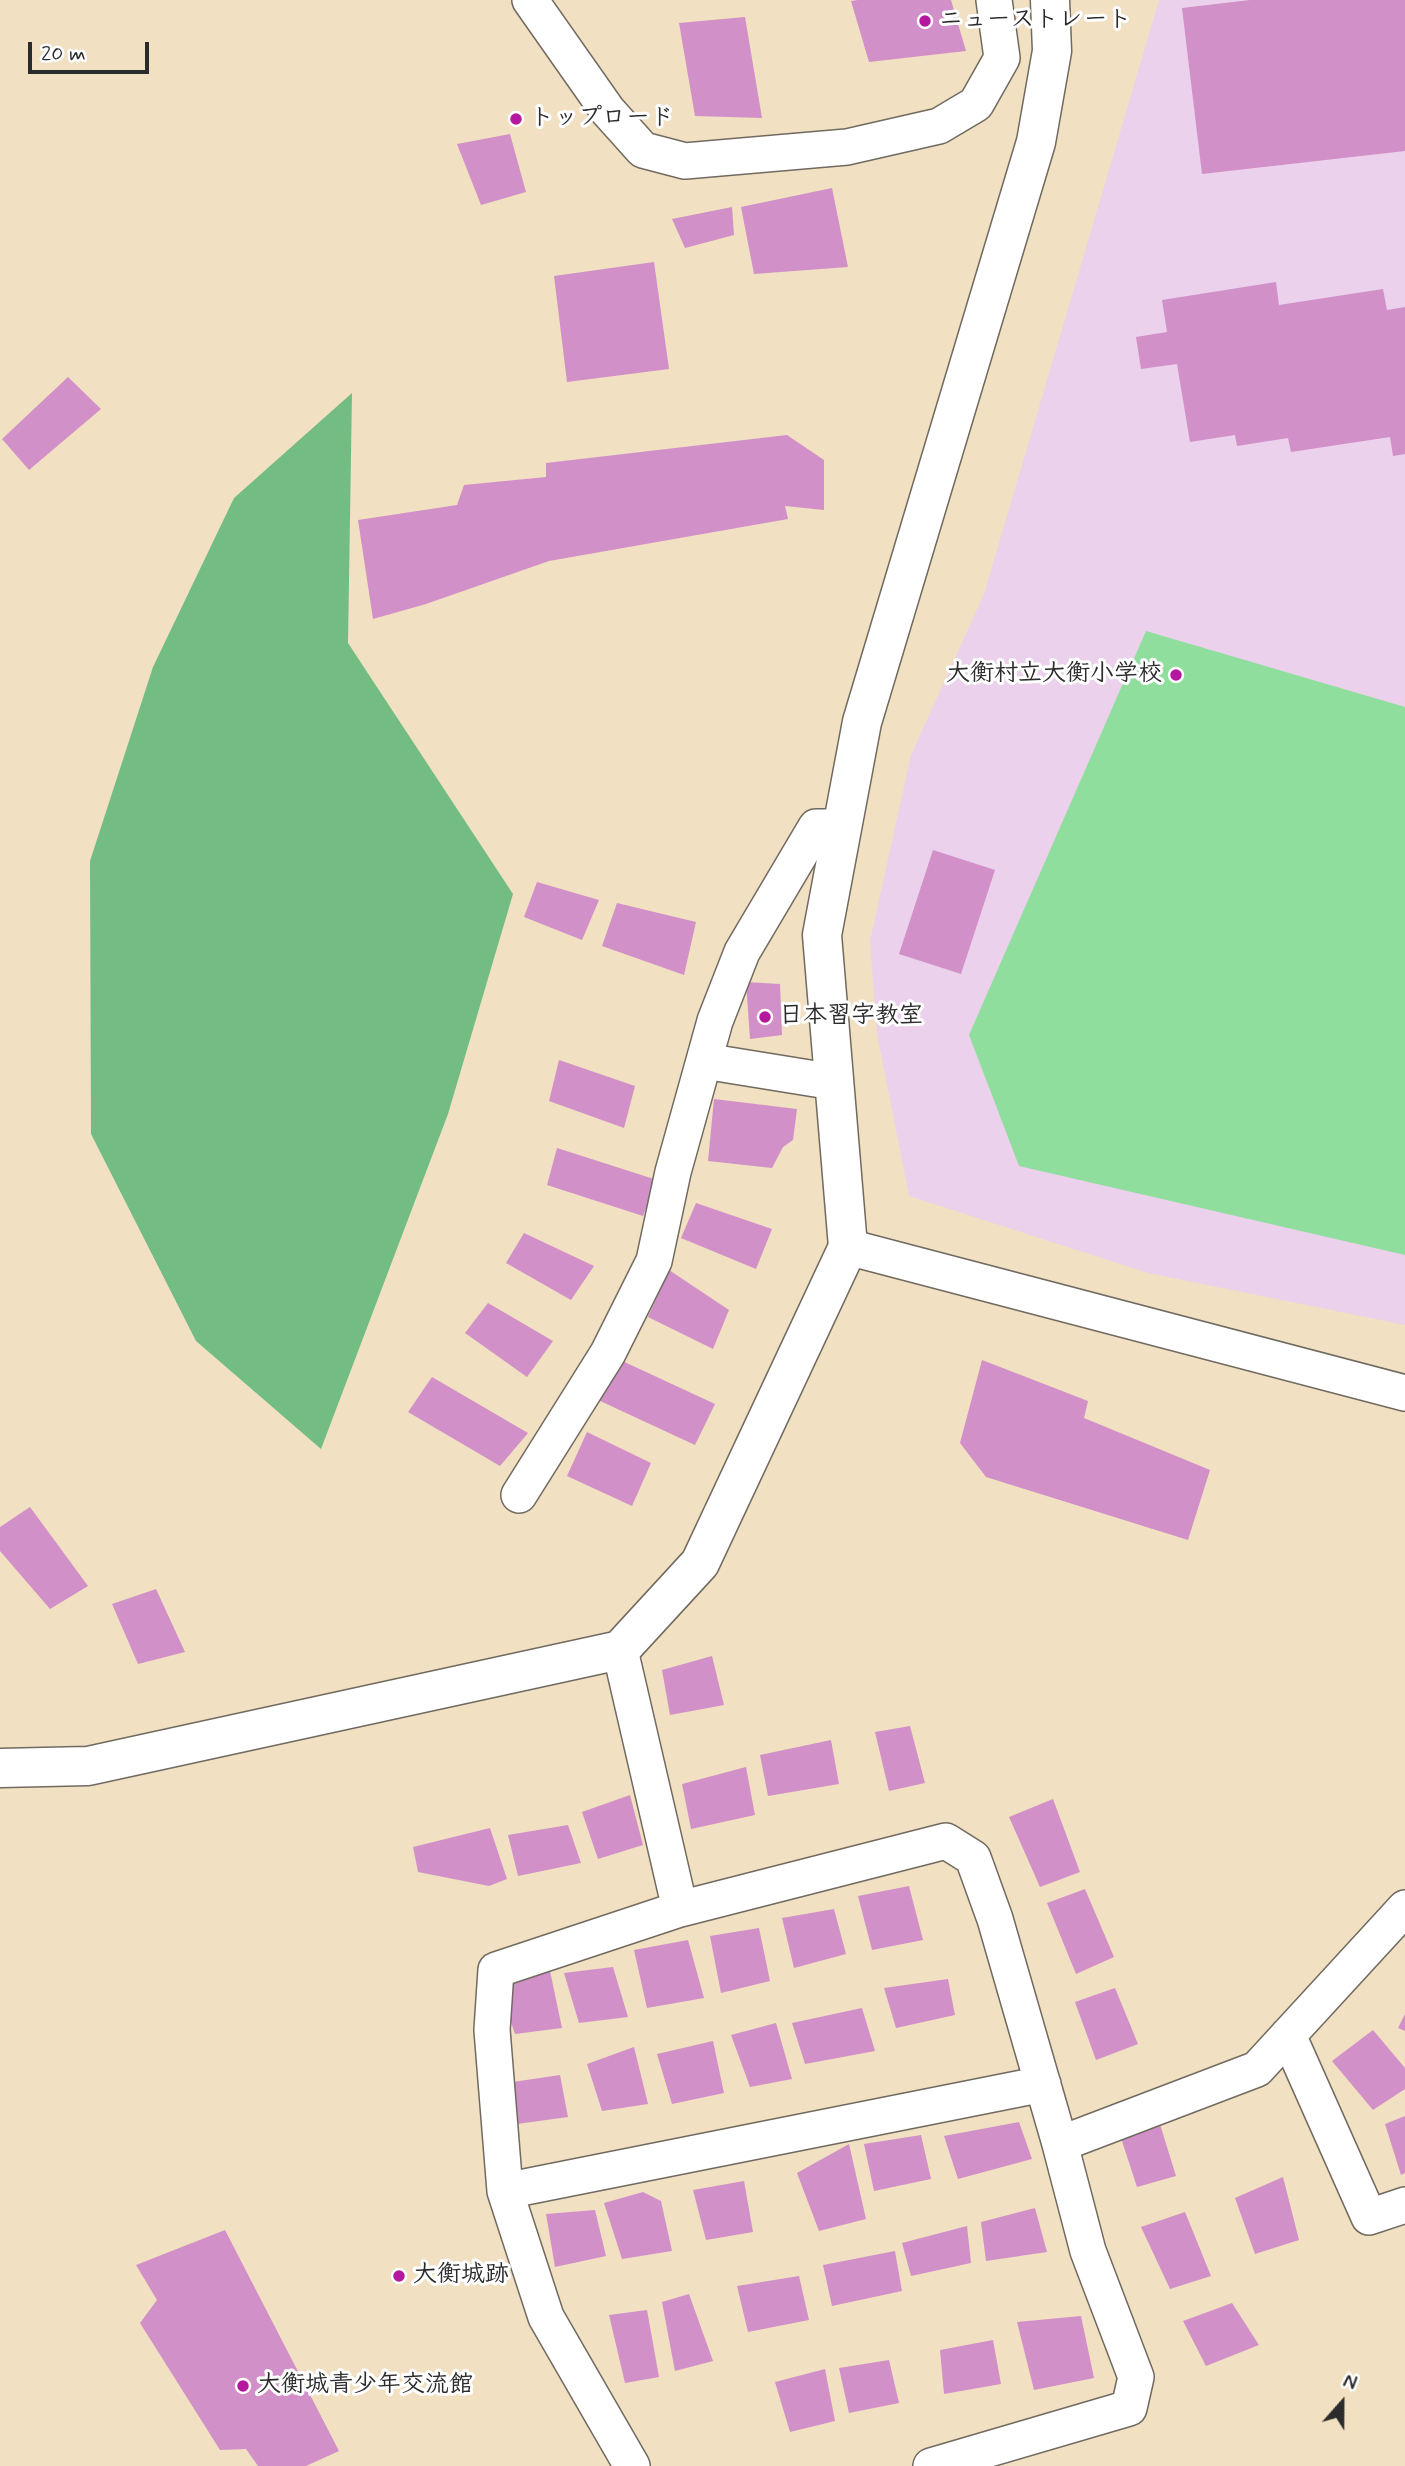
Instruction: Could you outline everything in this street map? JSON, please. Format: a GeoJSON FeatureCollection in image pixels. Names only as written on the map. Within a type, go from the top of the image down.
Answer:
{"type":"FeatureCollection","features":[{"type":"Feature","properties":{"kind":"street"},"geometry":{"type":"LineString","coordinates":[[530,0],[608,111],[643,150],[685,161],[847,147],[939,126],[976,104],[1002,58],[993,0]]}},
{"type":"Feature","properties":{"kind":"street"},"geometry":{"type":"LineString","coordinates":[[0,1769],[88,1766],[620,1650],[700,1563],[848,1247],[822,935],[862,722],[1036,142],[1052,51],[1050,0]]}},
{"type":"Feature","properties":{"kind":"street"},"geometry":{"type":"LineString","coordinates":[[519,1495],[608,1353],[654,1261],[673,1172],[715,1021],[743,952],[816,827],[842,827]]}},
{"type":"Feature","properties":{"kind":"street"},"geometry":{"type":"LineString","coordinates":[[704,1061],[834,1082]]}},
{"type":"Feature","properties":{"kind":"street"},"geometry":{"type":"LineString","coordinates":[[848,1247],[1405,1393]]}},
{"type":"Feature","properties":{"kind":"street"},"geometry":{"type":"LineString","coordinates":[[620,1650],[680,1909]]}},
{"type":"Feature","properties":{"kind":"street"},"geometry":{"type":"LineString","coordinates":[[632,2466],[546,2317],[505,2191],[492,2029],[496,1970],[680,1909],[946,1841],[973,1858],[995,1919],[1060,2144],[1087,2251],[1136,2377],[1129,2408],[931,2466]]}},
{"type":"Feature","properties":{"kind":"street"},"geometry":{"type":"LineString","coordinates":[[1060,2144],[1257,2069],[1405,1908]]}},
{"type":"Feature","properties":{"kind":"street"},"geometry":{"type":"LineString","coordinates":[[1288,2035],[1368,2217],[1405,2206]]}},
{"type":"Feature","properties":{"kind":"street"},"geometry":{"type":"LineString","coordinates":[[505,2191],[1043,2084]]}},
{"type":"Feature","properties":{"kind":"shaded area","name":"大衡村立大衡小学校"},"geometry":{"type":"Polygon","coordinates":[[[1159,0],[1405,0],[1405,1325],[1148,1273],[909,1196],[877,1034],[870,941],[911,755],[984,594],[1159,0]]]}},
{"type":"Feature","properties":{"kind":"green space"},"geometry":{"type":"Polygon","coordinates":[[[352,393],[348,643],[513,894],[448,1114],[321,1449],[196,1341],[91,1134],[90,861],[153,667],[234,498],[352,393]]]}},
{"type":"Feature","properties":{"kind":"green space"},"geometry":{"type":"Polygon","coordinates":[[[1146,631],[1405,707],[1405,1255],[1019,1166],[969,1035],[1146,631]]]}},
{"type":"Feature","properties":{"kind":"building"},"geometry":{"type":"Polygon","coordinates":[[[951,0],[966,51],[869,62],[851,1],[951,0]]]}},
{"type":"Feature","properties":{"kind":"building"},"geometry":{"type":"Polygon","coordinates":[[[1250,0],[1405,0],[1405,151],[1202,174],[1182,8],[1250,0]]]}},
{"type":"Feature","properties":{"kind":"building"},"geometry":{"type":"Polygon","coordinates":[[[745,17],[762,118],[695,116],[679,23],[745,17]]]}},
{"type":"Feature","properties":{"kind":"building"},"geometry":{"type":"Polygon","coordinates":[[[510,134],[526,192],[481,205],[457,144],[510,134]]]}},
{"type":"Feature","properties":{"kind":"building"},"geometry":{"type":"Polygon","coordinates":[[[832,188],[848,267],[754,274],[741,207],[832,188]]]}},
{"type":"Feature","properties":{"kind":"building"},"geometry":{"type":"Polygon","coordinates":[[[732,207],[734,235],[685,248],[672,219],[732,207]]]}},
{"type":"Feature","properties":{"kind":"building"},"geometry":{"type":"Polygon","coordinates":[[[654,262],[669,369],[567,382],[554,276],[654,262]]]}},
{"type":"Feature","properties":{"kind":"building"},"geometry":{"type":"Polygon","coordinates":[[[1276,282],[1279,305],[1383,289],[1387,310],[1405,307],[1405,454],[1393,456],[1390,437],[1291,452],[1288,438],[1237,446],[1235,435],[1190,442],[1177,364],[1141,369],[1136,337],[1167,332],[1162,300],[1276,282]]]}},
{"type":"Feature","properties":{"kind":"building"},"geometry":{"type":"Polygon","coordinates":[[[68,377],[101,409],[29,470],[2,439],[68,377]]]}},
{"type":"Feature","properties":{"kind":"building"},"geometry":{"type":"Polygon","coordinates":[[[787,435],[824,460],[824,510],[785,506],[788,519],[549,561],[426,604],[373,619],[358,520],[457,505],[464,485],[546,477],[546,463],[787,435]]]}},
{"type":"Feature","properties":{"kind":"building"},"geometry":{"type":"Polygon","coordinates":[[[933,850],[995,870],[961,974],[899,954],[933,850]]]}},
{"type":"Feature","properties":{"kind":"building"},"geometry":{"type":"Polygon","coordinates":[[[537,882],[599,900],[582,940],[524,917],[537,882]]]}},
{"type":"Feature","properties":{"kind":"building"},"geometry":{"type":"Polygon","coordinates":[[[617,903],[696,922],[684,975],[602,946],[617,903]]]}},
{"type":"Feature","properties":{"kind":"building"},"geometry":{"type":"Polygon","coordinates":[[[746,982],[780,984],[782,1035],[750,1039],[746,982]]]}},
{"type":"Feature","properties":{"kind":"building"},"geometry":{"type":"Polygon","coordinates":[[[559,1060],[635,1086],[624,1128],[549,1101],[559,1060]]]}},
{"type":"Feature","properties":{"kind":"building"},"geometry":{"type":"Polygon","coordinates":[[[714,1099],[797,1109],[793,1140],[783,1147],[772,1168],[708,1161],[714,1099]]]}},
{"type":"Feature","properties":{"kind":"building"},"geometry":{"type":"Polygon","coordinates":[[[557,1148],[657,1180],[643,1216],[547,1185],[557,1148]]]}},
{"type":"Feature","properties":{"kind":"building"},"geometry":{"type":"Polygon","coordinates":[[[696,1203],[772,1229],[756,1269],[681,1238],[696,1203]]]}},
{"type":"Feature","properties":{"kind":"building"},"geometry":{"type":"Polygon","coordinates":[[[524,1233],[594,1266],[571,1300],[506,1263],[524,1233]]]}},
{"type":"Feature","properties":{"kind":"building"},"geometry":{"type":"Polygon","coordinates":[[[669,1270],[729,1310],[713,1349],[648,1317],[669,1270]]]}},
{"type":"Feature","properties":{"kind":"building"},"geometry":{"type":"Polygon","coordinates":[[[488,1303],[553,1341],[527,1377],[465,1333],[488,1303]]]}},
{"type":"Feature","properties":{"kind":"building"},"geometry":{"type":"Polygon","coordinates":[[[618,1359],[715,1404],[695,1445],[598,1400],[618,1359]]]}},
{"type":"Feature","properties":{"kind":"building"},"geometry":{"type":"Polygon","coordinates":[[[982,1360],[1088,1401],[1084,1418],[1210,1470],[1188,1540],[986,1477],[960,1443],[982,1360]]]}},
{"type":"Feature","properties":{"kind":"building"},"geometry":{"type":"Polygon","coordinates":[[[432,1377],[528,1433],[500,1466],[408,1412],[432,1377]]]}},
{"type":"Feature","properties":{"kind":"building"},"geometry":{"type":"Polygon","coordinates":[[[587,1432],[651,1463],[632,1506],[567,1476],[587,1432]]]}},
{"type":"Feature","properties":{"kind":"building"},"geometry":{"type":"Polygon","coordinates":[[[30,1507],[88,1586],[50,1609],[0,1551],[0,1527],[30,1507]]]}},
{"type":"Feature","properties":{"kind":"building"},"geometry":{"type":"Polygon","coordinates":[[[156,1589],[185,1652],[138,1664],[112,1604],[156,1589]]]}},
{"type":"Feature","properties":{"kind":"building"},"geometry":{"type":"Polygon","coordinates":[[[712,1656],[724,1705],[670,1715],[662,1670],[712,1656]]]}},
{"type":"Feature","properties":{"kind":"building"},"geometry":{"type":"Polygon","coordinates":[[[910,1726],[925,1783],[889,1791],[875,1732],[910,1726]]]}},
{"type":"Feature","properties":{"kind":"building"},"geometry":{"type":"Polygon","coordinates":[[[831,1740],[839,1784],[768,1796],[760,1755],[831,1740]]]}},
{"type":"Feature","properties":{"kind":"building"},"geometry":{"type":"Polygon","coordinates":[[[746,1767],[755,1815],[691,1829],[682,1784],[746,1767]]]}},
{"type":"Feature","properties":{"kind":"building"},"geometry":{"type":"Polygon","coordinates":[[[630,1795],[643,1845],[598,1859],[582,1812],[630,1795]]]}},
{"type":"Feature","properties":{"kind":"building"},"geometry":{"type":"Polygon","coordinates":[[[1053,1799],[1080,1872],[1040,1887],[1009,1817],[1053,1799]]]}},
{"type":"Feature","properties":{"kind":"building"},"geometry":{"type":"Polygon","coordinates":[[[568,1825],[581,1863],[518,1876],[508,1835],[568,1825]]]}},
{"type":"Feature","properties":{"kind":"building"},"geometry":{"type":"Polygon","coordinates":[[[490,1828],[507,1879],[489,1886],[418,1872],[413,1847],[490,1828]]]}},
{"type":"Feature","properties":{"kind":"building"},"geometry":{"type":"Polygon","coordinates":[[[909,1886],[923,1940],[872,1950],[858,1896],[909,1886]]]}},
{"type":"Feature","properties":{"kind":"building"},"geometry":{"type":"Polygon","coordinates":[[[1085,1889],[1114,1957],[1076,1974],[1047,1903],[1085,1889]]]}},
{"type":"Feature","properties":{"kind":"building"},"geometry":{"type":"Polygon","coordinates":[[[834,1909],[846,1954],[794,1968],[782,1918],[834,1909]]]}},
{"type":"Feature","properties":{"kind":"building"},"geometry":{"type":"Polygon","coordinates":[[[759,1928],[770,1981],[721,1993],[710,1936],[759,1928]]]}},
{"type":"Feature","properties":{"kind":"building"},"geometry":{"type":"Polygon","coordinates":[[[688,1940],[704,1998],[647,2008],[634,1950],[688,1940]]]}},
{"type":"Feature","properties":{"kind":"building"},"geometry":{"type":"Polygon","coordinates":[[[613,1967],[628,2017],[579,2023],[564,1973],[613,1967]]]}},
{"type":"Feature","properties":{"kind":"building"},"geometry":{"type":"Polygon","coordinates":[[[550,1971],[562,2028],[515,2034],[506,2007],[508,1980],[550,1971]]]}},
{"type":"Feature","properties":{"kind":"building"},"geometry":{"type":"Polygon","coordinates":[[[948,1979],[955,2015],[896,2028],[884,1988],[948,1979]]]}},
{"type":"Feature","properties":{"kind":"building"},"geometry":{"type":"Polygon","coordinates":[[[1115,1988],[1138,2044],[1096,2060],[1075,2002],[1115,1988]]]}},
{"type":"Feature","properties":{"kind":"building"},"geometry":{"type":"Polygon","coordinates":[[[862,2008],[875,2051],[805,2064],[792,2023],[862,2008]]]}},
{"type":"Feature","properties":{"kind":"building"},"geometry":{"type":"Polygon","coordinates":[[[1405,2014],[1405,2031],[1398,2028],[1405,2014]]]}},
{"type":"Feature","properties":{"kind":"building"},"geometry":{"type":"Polygon","coordinates":[[[776,2023],[792,2079],[750,2087],[731,2035],[776,2023]]]}},
{"type":"Feature","properties":{"kind":"building"},"geometry":{"type":"Polygon","coordinates":[[[1373,2030],[1405,2068],[1405,2089],[1373,2110],[1332,2061],[1373,2030]]]}},
{"type":"Feature","properties":{"kind":"building"},"geometry":{"type":"Polygon","coordinates":[[[713,2041],[724,2093],[672,2104],[657,2054],[713,2041]]]}},
{"type":"Feature","properties":{"kind":"building"},"geometry":{"type":"Polygon","coordinates":[[[634,2047],[648,2104],[602,2111],[587,2064],[634,2047]]]}},
{"type":"Feature","properties":{"kind":"building"},"geometry":{"type":"Polygon","coordinates":[[[560,2075],[568,2117],[517,2124],[506,2083],[560,2075]]]}},
{"type":"Feature","properties":{"kind":"building"},"geometry":{"type":"Polygon","coordinates":[[[1405,2116],[1405,2173],[1401,2175],[1385,2124],[1405,2116]]]}},
{"type":"Feature","properties":{"kind":"building"},"geometry":{"type":"Polygon","coordinates":[[[1159,2121],[1176,2176],[1137,2187],[1120,2135],[1159,2121]]]}},
{"type":"Feature","properties":{"kind":"building"},"geometry":{"type":"Polygon","coordinates":[[[1019,2122],[1032,2159],[958,2179],[944,2136],[1019,2122]]]}},
{"type":"Feature","properties":{"kind":"building"},"geometry":{"type":"Polygon","coordinates":[[[921,2135],[931,2179],[874,2191],[864,2144],[921,2135]]]}},
{"type":"Feature","properties":{"kind":"building"},"geometry":{"type":"Polygon","coordinates":[[[849,2144],[866,2219],[819,2231],[797,2173],[849,2144]]]}},
{"type":"Feature","properties":{"kind":"building"},"geometry":{"type":"Polygon","coordinates":[[[1283,2177],[1299,2240],[1255,2254],[1235,2198],[1283,2177]]]}},
{"type":"Feature","properties":{"kind":"building"},"geometry":{"type":"Polygon","coordinates":[[[744,2181],[753,2232],[706,2240],[693,2190],[744,2181]]]}},
{"type":"Feature","properties":{"kind":"building"},"geometry":{"type":"Polygon","coordinates":[[[643,2192],[661,2201],[672,2251],[622,2259],[604,2203],[643,2192]]]}},
{"type":"Feature","properties":{"kind":"building"},"geometry":{"type":"Polygon","coordinates":[[[1035,2208],[1047,2252],[986,2261],[981,2222],[1035,2208]]]}},
{"type":"Feature","properties":{"kind":"building"},"geometry":{"type":"Polygon","coordinates":[[[595,2210],[606,2256],[555,2267],[546,2214],[595,2210]]]}},
{"type":"Feature","properties":{"kind":"building"},"geometry":{"type":"Polygon","coordinates":[[[1185,2212],[1211,2276],[1170,2289],[1141,2227],[1185,2212]]]}},
{"type":"Feature","properties":{"kind":"building"},"geometry":{"type":"Polygon","coordinates":[[[967,2226],[971,2263],[911,2276],[902,2243],[967,2226]]]}},
{"type":"Feature","properties":{"kind":"building","name":"大衡城青少年交流館"},"geometry":{"type":"Polygon","coordinates":[[[225,2230],[339,2451],[306,2466],[258,2466],[246,2449],[220,2450],[140,2323],[157,2300],[136,2265],[225,2230]]]}},
{"type":"Feature","properties":{"kind":"building"},"geometry":{"type":"Polygon","coordinates":[[[895,2251],[902,2291],[832,2306],[823,2265],[895,2251]]]}},
{"type":"Feature","properties":{"kind":"building"},"geometry":{"type":"Polygon","coordinates":[[[799,2276],[809,2320],[748,2332],[737,2286],[799,2276]]]}},
{"type":"Feature","properties":{"kind":"building"},"geometry":{"type":"Polygon","coordinates":[[[689,2294],[713,2361],[675,2371],[662,2302],[689,2294]]]}},
{"type":"Feature","properties":{"kind":"building"},"geometry":{"type":"Polygon","coordinates":[[[1232,2303],[1259,2345],[1206,2366],[1183,2321],[1232,2303]]]}},
{"type":"Feature","properties":{"kind":"building"},"geometry":{"type":"Polygon","coordinates":[[[647,2310],[659,2377],[625,2383],[609,2315],[647,2310]]]}},
{"type":"Feature","properties":{"kind":"building"},"geometry":{"type":"Polygon","coordinates":[[[1081,2316],[1094,2378],[1034,2390],[1017,2322],[1081,2316]]]}},
{"type":"Feature","properties":{"kind":"building"},"geometry":{"type":"Polygon","coordinates":[[[993,2340],[1001,2384],[944,2394],[940,2350],[993,2340]]]}},
{"type":"Feature","properties":{"kind":"building"},"geometry":{"type":"Polygon","coordinates":[[[889,2360],[899,2403],[849,2413],[839,2368],[889,2360]]]}},
{"type":"Feature","properties":{"kind":"building"},"geometry":{"type":"Polygon","coordinates":[[[825,2369],[835,2421],[790,2432],[775,2382],[825,2369]]]}},
{"type":"Feature","properties":{"kind":"place","name":"ニューストレート"},"geometry":{"type":"Point","coordinates":[925,21]}},
{"type":"Feature","properties":{"kind":"place","name":"トップロード"},"geometry":{"type":"Point","coordinates":[516,119]}},
{"type":"Feature","properties":{"kind":"place","name":"大衡村立大衡小学校"},"geometry":{"type":"Point","coordinates":[1176,675]}},
{"type":"Feature","properties":{"kind":"place","name":"日本習字教室"},"geometry":{"type":"Point","coordinates":[765,1017]}},
{"type":"Feature","properties":{"kind":"place","name":"大衡城跡"},"geometry":{"type":"Point","coordinates":[399,2276]}},
{"type":"Feature","properties":{"kind":"place","name":"大衡城青少年交流館"},"geometry":{"type":"Point","coordinates":[243,2386]}}]}
